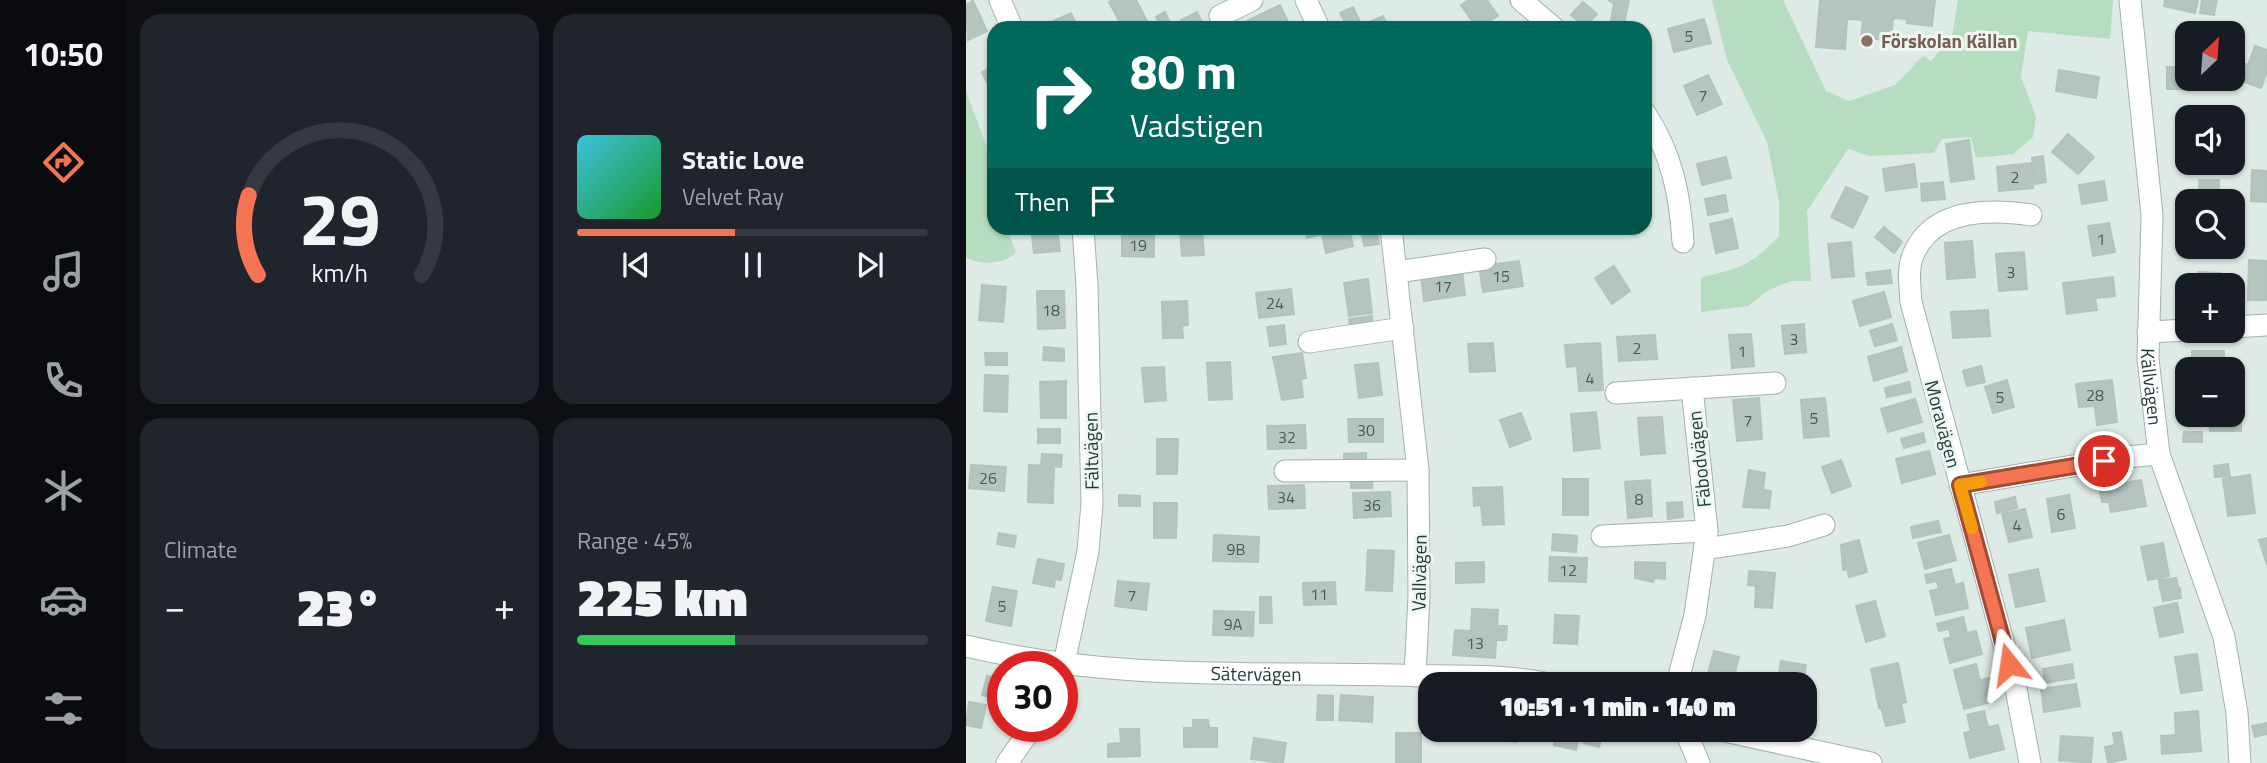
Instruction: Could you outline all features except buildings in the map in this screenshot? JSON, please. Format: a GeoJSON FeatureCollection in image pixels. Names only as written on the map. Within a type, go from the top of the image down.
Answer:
{"type":"FeatureCollection","features":[{"type":"Feature","properties":{"kind":"street"},"geometry":{"type":"LineString","coordinates":[[1000,0],[1009,21]]}},
{"type":"Feature","properties":{"kind":"street"},"geometry":{"type":"LineString","coordinates":[[1220,16],[1252,0]]}},
{"type":"Feature","properties":{"kind":"street"},"geometry":{"type":"LineString","coordinates":[[1306,0],[1316,21]]}},
{"type":"Feature","properties":{"kind":"street"},"geometry":{"type":"LineString","coordinates":[[1521,0],[1546,21]]}},
{"type":"Feature","properties":{"kind":"street","name":"Källvägen"},"geometry":{"type":"LineString","coordinates":[[2130,0],[2152,215],[2148,332],[2159,454],[2224,637],[2237,713],[2240,763]]}},
{"type":"Feature","properties":{"kind":"street"},"geometry":{"type":"LineString","coordinates":[[1652,125],[1668,152],[1677,183],[1683,242]]}},
{"type":"Feature","properties":{"kind":"street","name":"Moravägen"},"geometry":{"type":"LineString","coordinates":[[2030,763],[2016,689],[1911,302],[1910,275],[1913,253],[1940,225],[1959,216],[1996,210],[2031,215]]}},
{"type":"Feature","properties":{"kind":"street","name":"Fältvägen"},"geometry":{"type":"LineString","coordinates":[[1068,651],[1087,551],[1091,504],[1083,235]]}},
{"type":"Feature","properties":{"kind":"street","name":"Vallvägen"},"geometry":{"type":"LineString","coordinates":[[1392,235],[1418,470],[1419,596],[1415,676]]}},
{"type":"Feature","properties":{"kind":"street"},"geometry":{"type":"LineString","coordinates":[[1397,272],[1485,259]]}},
{"type":"Feature","properties":{"kind":"street"},"geometry":{"type":"LineString","coordinates":[[2245,327],[2267,326]]}},
{"type":"Feature","properties":{"kind":"street"},"geometry":{"type":"LineString","coordinates":[[1309,342],[1403,328]]}},
{"type":"Feature","properties":{"kind":"street"},"geometry":{"type":"LineString","coordinates":[[2148,332],[2175,331]]}},
{"type":"Feature","properties":{"kind":"street","name":"Fäbodvägen"},"geometry":{"type":"LineString","coordinates":[[1616,393],[1775,383]]}},
{"type":"Feature","properties":{"kind":"street","name":"Fäbodvägen"},"geometry":{"type":"LineString","coordinates":[[1680,672],[1695,615],[1706,540],[1692,388]]}},
{"type":"Feature","properties":{"kind":"street"},"geometry":{"type":"LineString","coordinates":[[1960,485],[2126,457],[2159,454]]}},
{"type":"Feature","properties":{"kind":"street"},"geometry":{"type":"LineString","coordinates":[[1285,471],[1418,470]]}},
{"type":"Feature","properties":{"kind":"street","name":"Fäbodvägen"},"geometry":{"type":"LineString","coordinates":[[1602,536],[1706,540],[1788,536],[1824,526]]}},
{"type":"Feature","properties":{"kind":"street","name":"Sätervägen"},"geometry":{"type":"LineString","coordinates":[[966,646],[987,651]]}},
{"type":"Feature","properties":{"kind":"street","name":"Sätervägen"},"geometry":{"type":"LineString","coordinates":[[1078,670],[1418,676]]}},
{"type":"Feature","properties":{"kind":"street"},"geometry":{"type":"LineString","coordinates":[[1007,763],[1022,742]]}},
{"type":"Feature","properties":{"kind":"street"},"geometry":{"type":"LineString","coordinates":[[1690,742],[1699,763]]}},
{"type":"Feature","properties":{"kind":"street"},"geometry":{"type":"LineString","coordinates":[[1775,742],[1871,763]]}},
{"type":"Feature","properties":{"kind":"green space"},"geometry":{"type":"Polygon","coordinates":[[[1712,0],[1783,0],[1826,91],[1849,101],[1895,85],[1923,56],[1931,61],[1952,36],[1958,0],[2113,0],[2110,39],[2028,31],[2021,77],[2036,117],[2033,137],[2013,154],[1976,158],[1971,137],[1942,139],[1934,153],[1869,156],[1848,149],[1807,211],[1811,281],[1791,281],[1767,291],[1748,306],[1701,312],[1701,277],[1725,272],[1744,264],[1779,236],[1779,202],[1767,142],[1727,60],[1712,0]]]}},
{"type":"Feature","properties":{"kind":"green space"},"geometry":{"type":"Polygon","coordinates":[[[966,91],[987,147],[987,235],[1010,235],[1016,253],[1011,257],[985,263],[966,257],[966,91]]]}},
{"type":"Feature","properties":{"kind":"slow traffic"},"geometry":{"type":"LineString","coordinates":[[1972,528],[1960,485],[1981,482]]}},
{"type":"Feature","properties":{"kind":"place","name":"Förskolan Källan"},"geometry":{"type":"Point","coordinates":[1867,41]}},
{"type":"Feature","properties":{"kind":"route"},"geometry":{"type":"LineString","coordinates":[[2009,664],[1960,485],[2104,461]]}}]}
